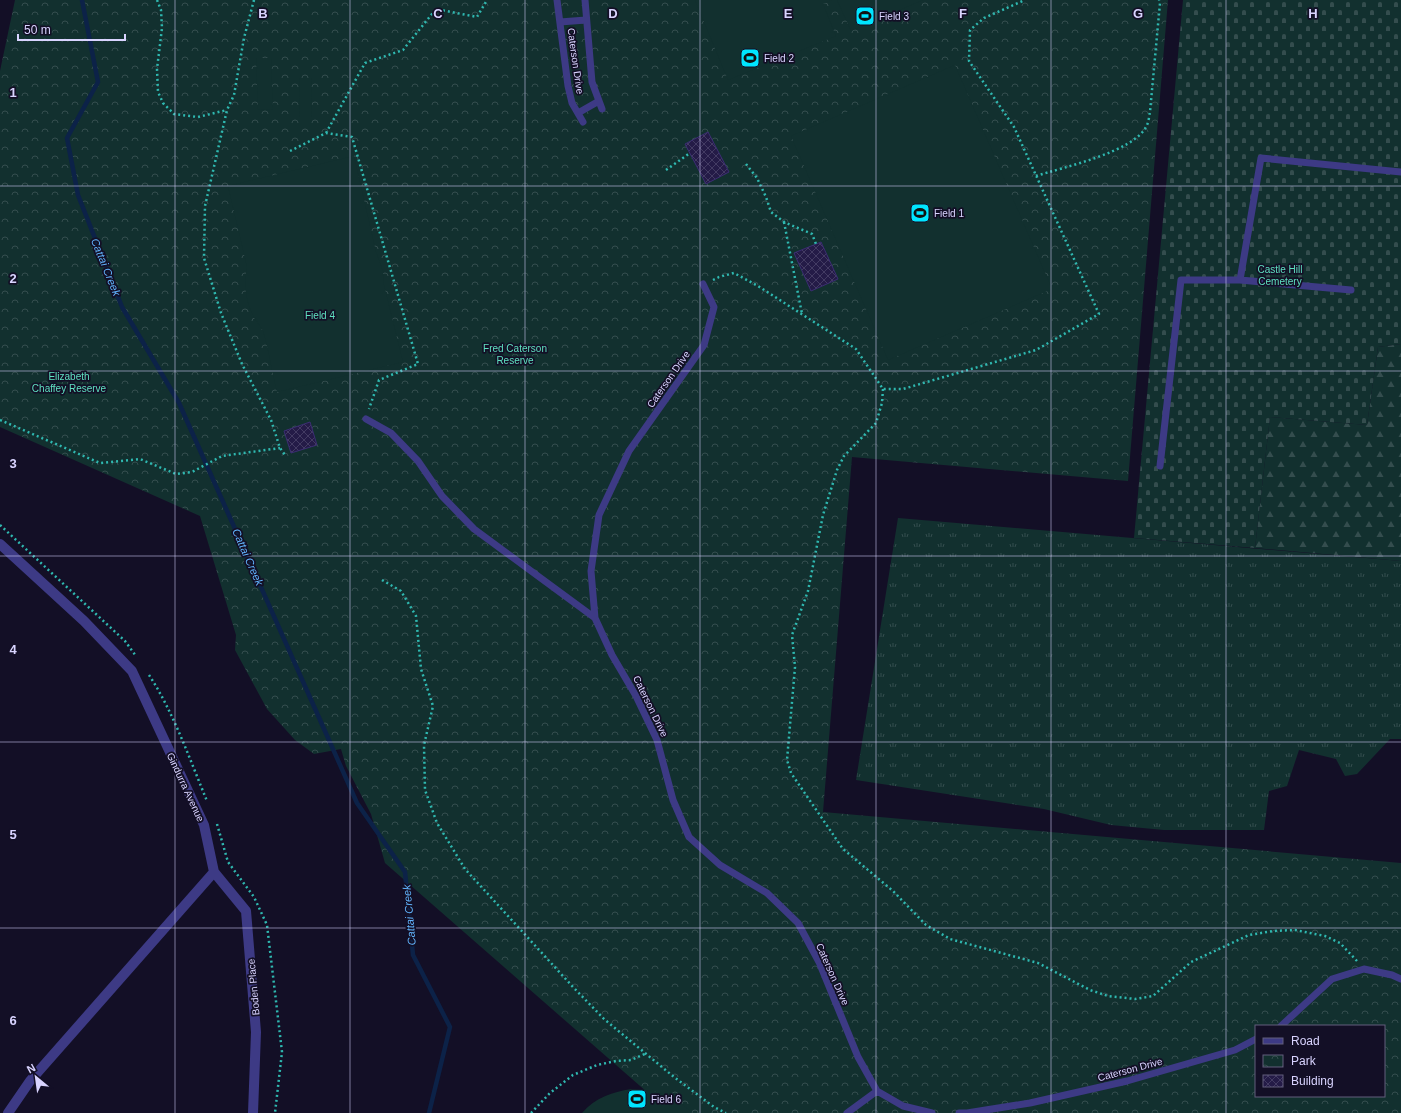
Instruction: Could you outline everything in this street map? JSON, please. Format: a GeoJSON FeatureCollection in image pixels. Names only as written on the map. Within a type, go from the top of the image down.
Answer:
{"type":"FeatureCollection","features":[{"type":"Feature","properties":{"kind":"street","name":"Gindurra Avenue"},"geometry":{"type":"LineString","coordinates":[[0,544],[84,621],[132,671],[204,825],[214,872]]}},
{"type":"Feature","properties":{"kind":"street"},"geometry":{"type":"LineString","coordinates":[[8,1113],[30,1081],[214,872]]}},
{"type":"Feature","properties":{"kind":"street","name":"Boden Place"},"geometry":{"type":"LineString","coordinates":[[214,872],[246,911],[256,1032],[253,1113]]}},
{"type":"Feature","properties":{"kind":"lane","name":"Caterson Drive"},"geometry":{"type":"LineString","coordinates":[[557,0],[568,86],[572,103],[583,122]]}},
{"type":"Feature","properties":{"kind":"lane","name":"Caterson Drive"},"geometry":{"type":"LineString","coordinates":[[585,0],[592,82],[602,108]]}},
{"type":"Feature","properties":{"kind":"lane"},"geometry":{"type":"LineString","coordinates":[[560,22],[586,20]]}},
{"type":"Feature","properties":{"kind":"lane"},"geometry":{"type":"LineString","coordinates":[[578,113],[599,101]]}},
{"type":"Feature","properties":{"kind":"lane"},"geometry":{"type":"LineString","coordinates":[[1240,280],[1261,158],[1401,172]]}},
{"type":"Feature","properties":{"kind":"lane"},"geometry":{"type":"LineString","coordinates":[[1160,466],[1181,280],[1240,280],[1352,290]]}},
{"type":"Feature","properties":{"kind":"lane","name":"Caterson Drive"},"geometry":{"type":"LineString","coordinates":[[703,284],[714,307],[704,345],[629,451],[598,515],[591,571],[595,618],[612,655],[636,696],[657,740],[672,800],[689,837],[720,865],[767,893],[798,923],[819,962],[858,1057],[877,1091]]}},
{"type":"Feature","properties":{"kind":"lane"},"geometry":{"type":"LineString","coordinates":[[366,419],[391,433],[418,461],[442,496],[474,529],[595,618]]}},
{"type":"Feature","properties":{"kind":"lane"},"geometry":{"type":"LineString","coordinates":[[1282,1025],[1332,979],[1364,969],[1392,974],[1401,979]]}},
{"type":"Feature","properties":{"kind":"lane","name":"Caterson Drive"},"geometry":{"type":"LineString","coordinates":[[959,1113],[1030,1103],[1127,1081],[1235,1050],[1255,1040]]}},
{"type":"Feature","properties":{"kind":"lane"},"geometry":{"type":"LineString","coordinates":[[848,1113],[877,1091],[903,1106],[932,1113]]}},
{"type":"Feature","properties":{"kind":"path"},"geometry":{"type":"LineString","coordinates":[[157,0],[162,28],[157,69],[158,92],[163,103],[174,114],[198,117],[227,110]]}},
{"type":"Feature","properties":{"kind":"path"},"geometry":{"type":"LineString","coordinates":[[254,0],[244,38],[234,95],[227,110],[205,206],[204,258],[224,320],[242,364],[270,420],[280,448],[285,455]]}},
{"type":"Feature","properties":{"kind":"path"},"geometry":{"type":"LineString","coordinates":[[290,151],[326,133],[365,63],[403,50],[436,9],[478,17],[488,0]]}},
{"type":"Feature","properties":{"kind":"path"},"geometry":{"type":"LineString","coordinates":[[883,389],[903,390],[1036,350],[1099,314],[1014,127],[969,61],[970,30],[984,18],[1024,0]]}},
{"type":"Feature","properties":{"kind":"path"},"geometry":{"type":"LineString","coordinates":[[1036,176],[1113,152],[1134,141],[1146,127],[1150,112],[1160,3],[1159,0]]}},
{"type":"Feature","properties":{"kind":"path"},"geometry":{"type":"LineString","coordinates":[[326,133],[352,137],[418,364],[379,380],[366,419]]}},
{"type":"Feature","properties":{"kind":"path"},"geometry":{"type":"LineString","coordinates":[[666,170],[690,153]]}},
{"type":"Feature","properties":{"kind":"path"},"geometry":{"type":"LineString","coordinates":[[746,164],[757,178],[771,212],[784,222],[812,234],[816,244]]}},
{"type":"Feature","properties":{"kind":"path"},"geometry":{"type":"LineString","coordinates":[[784,222],[802,315]]}},
{"type":"Feature","properties":{"kind":"path"},"geometry":{"type":"LineString","coordinates":[[703,284],[719,277],[734,273],[758,286],[856,349],[883,389],[882,403],[876,424],[844,456],[837,470],[823,515],[808,591],[792,635],[795,667],[787,760],[791,773],[843,849],[893,891],[926,925],[950,939],[1038,963],[1090,990],[1108,996],[1135,999],[1153,996],[1191,962],[1249,935],[1273,931],[1295,930],[1325,936],[1340,943],[1364,969]]}},
{"type":"Feature","properties":{"kind":"path"},"geometry":{"type":"LineString","coordinates":[[0,420],[100,463],[140,459],[176,474],[192,472],[222,456],[280,448]]}},
{"type":"Feature","properties":{"kind":"path"},"geometry":{"type":"LineString","coordinates":[[382,580],[400,591],[416,616],[421,669],[433,706],[424,745],[425,790],[438,823],[465,869],[604,1019],[714,1108],[726,1113]]}},
{"type":"Feature","properties":{"kind":"path"},"geometry":{"type":"LineString","coordinates":[[236,873],[254,897],[267,925],[282,1052],[275,1113]]}},
{"type":"Feature","properties":{"kind":"path"},"geometry":{"type":"LineString","coordinates":[[531,1113],[550,1093],[573,1075],[597,1065],[631,1060],[647,1053]]}},
{"type":"Feature","properties":{"kind":"green space","name":"Fred Caterson Reserve"},"geometry":{"type":"Polygon","coordinates":[[[15,0],[1168,0],[1128,481],[852,457],[823,812],[1401,863],[1401,1113],[671,1113],[385,863],[371,814],[346,766],[341,749],[314,754],[295,740],[267,709],[235,650],[236,635],[200,516],[0,427],[0,71],[15,0]]]}},
{"type":"Feature","properties":{"kind":"green space","name":"Field 2"},"geometry":{"type":"Polygon","coordinates":[[[695,0],[832,0],[823,4],[836,36],[728,80],[695,0]]]}},
{"type":"Feature","properties":{"kind":"green space","name":"Field 3"},"geometry":{"type":"Polygon","coordinates":[[[837,0],[923,0],[851,31],[837,0]]]}},
{"type":"Feature","properties":{"kind":"green space","name":"Castle Hill Cemetery"},"geometry":{"type":"Polygon","coordinates":[[[1183,0],[1401,0],[1401,344],[1378,347],[1367,425],[1270,417],[1255,548],[1134,538],[1183,0]]]}},
{"type":"Feature","properties":{"kind":"green space"},"geometry":{"type":"Polygon","coordinates":[[[256,58],[271,58],[273,109],[258,110],[256,58]]]}},
{"type":"Feature","properties":{"kind":"green space","name":"Field 1"},"geometry":{"type":"Polygon","coordinates":[[[955,65],[1052,289],[888,360],[791,136],[955,65]]]}},
{"type":"Feature","properties":{"kind":"green space"},"geometry":{"type":"Polygon","coordinates":[[[299,78],[311,78],[312,117],[300,117],[299,78]]]}},
{"type":"Feature","properties":{"kind":"green space","name":"Field 4"},"geometry":{"type":"Polygon","coordinates":[[[354,156],[376,252],[383,271],[384,285],[403,362],[277,392],[263,331],[250,309],[247,297],[245,285],[247,267],[228,186],[354,156]]]}},
{"type":"Feature","properties":{"kind":"green space"},"geometry":{"type":"Polygon","coordinates":[[[1401,344],[1401,561],[1255,548],[1270,417],[1367,425],[1378,347],[1401,344]]]}},
{"type":"Feature","properties":{"kind":"green space"},"geometry":{"type":"Polygon","coordinates":[[[898,518],[1401,561],[1401,739],[1390,739],[1357,774],[1345,776],[1336,759],[1299,750],[1287,786],[1269,791],[1264,830],[1164,830],[1111,825],[1044,809],[856,780],[898,518]]]}},
{"type":"Feature","properties":{"kind":"green space","name":"Field 6"},"geometry":{"type":"Polygon","coordinates":[[[631,1089],[648,1090],[664,1094],[679,1102],[692,1113],[582,1113],[592,1103],[604,1096],[631,1089]]]}},
{"type":"Feature","properties":{"kind":"building"},"geometry":{"type":"Polygon","coordinates":[[[708,132],[729,172],[706,184],[685,144],[708,132]]]}},
{"type":"Feature","properties":{"kind":"building"},"geometry":{"type":"Polygon","coordinates":[[[821,242],[838,279],[811,291],[794,253],[821,242]]]}},
{"type":"Feature","properties":{"kind":"building"},"geometry":{"type":"Polygon","coordinates":[[[310,422],[317,445],[291,453],[284,431],[310,422]]]}},
{"type":"Feature","properties":{"kind":"waterway","name":"Cattai Creek"},"geometry":{"type":"LineString","coordinates":[[82,0],[98,82],[67,138],[78,195],[122,307],[179,403],[357,803],[405,872],[413,955],[450,1027],[429,1113]]}},
{"type":"Feature","properties":{"kind":"place","name":"Field 3"},"geometry":{"type":"Point","coordinates":[865,16]}},
{"type":"Feature","properties":{"kind":"place","name":"Field 2"},"geometry":{"type":"Point","coordinates":[750,58]}},
{"type":"Feature","properties":{"kind":"place","name":"Field 1"},"geometry":{"type":"Point","coordinates":[920,213]}},
{"type":"Feature","properties":{"kind":"place","name":"Field 6"},"geometry":{"type":"Point","coordinates":[637,1099]}},
{"type":"Feature","properties":{"kind":"park label","name":"Elizabeth Chaffey Reserve"},"geometry":{"type":"Point","coordinates":[69,382]}}]}
